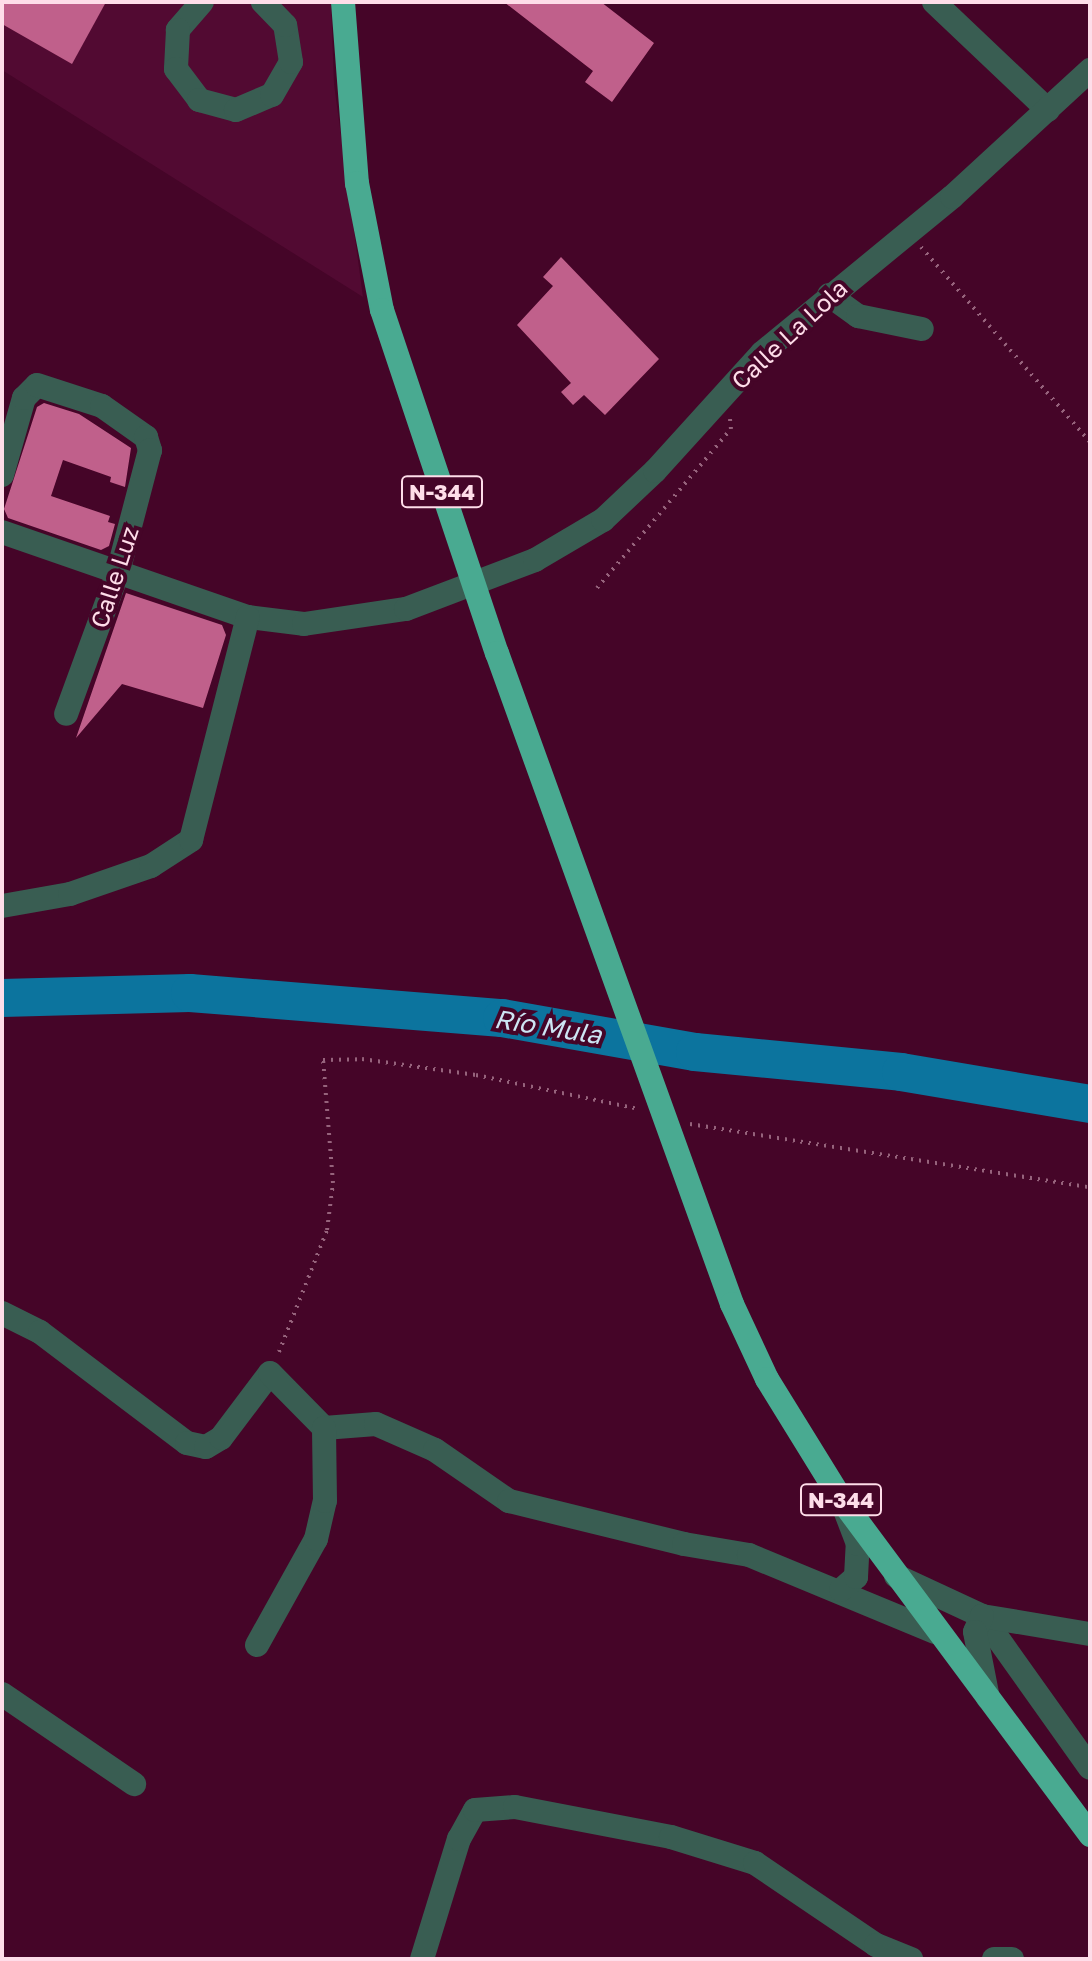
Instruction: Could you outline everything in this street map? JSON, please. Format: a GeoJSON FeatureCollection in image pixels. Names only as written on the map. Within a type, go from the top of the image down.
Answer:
{"type":"FeatureCollection","features":[{"type":"Feature","properties":{"kind":"highway","name":"N-344"},"geometry":{"type":"LineString","coordinates":[[343,2],[357,183],[382,310],[609,967],[737,1317],[767,1379],[843,1502],[935,1632],[1090,1835]]}},
{"type":"Feature","properties":{"kind":"street"},"geometry":{"type":"LineString","coordinates":[[186,6],[174,49],[181,78],[199,100],[236,110],[272,95],[291,62],[285,25],[263,2]]}},
{"type":"Feature","properties":{"kind":"street"},"geometry":{"type":"LineString","coordinates":[[934,2],[1048,110]]}},
{"type":"Feature","properties":{"kind":"street","name":"Calle La Lola"},"geometry":{"type":"LineString","coordinates":[[2,532],[248,617],[304,624],[406,609],[535,560],[603,520],[729,389],[829,295],[908,231],[1090,70]]}},
{"type":"Feature","properties":{"kind":"street"},"geometry":{"type":"LineString","coordinates":[[829,295],[858,316],[922,329]]}},
{"type":"Feature","properties":{"kind":"street","name":"Calle Luz"},"geometry":{"type":"LineString","coordinates":[[2,475],[24,398],[37,385],[102,406],[146,437],[150,450],[144,484],[118,572],[66,714]]}},
{"type":"Feature","properties":{"kind":"street"},"geometry":{"type":"LineString","coordinates":[[2,906],[84,890],[151,866],[191,840],[248,617]]}},
{"type":"Feature","properties":{"kind":"street"},"geometry":{"type":"LineString","coordinates":[[2,1313],[40,1332],[187,1443],[206,1447],[221,1438],[270,1373],[324,1428],[325,1501],[316,1539],[257,1645]]}},
{"type":"Feature","properties":{"kind":"street"},"geometry":{"type":"LineString","coordinates":[[324,1428],[376,1424],[435,1450],[509,1501],[684,1544],[749,1555],[841,1590],[935,1632]]}},
{"type":"Feature","properties":{"kind":"street"},"geometry":{"type":"LineString","coordinates":[[841,1590],[856,1577],[858,1544],[843,1502]]}},
{"type":"Feature","properties":{"kind":"street"},"geometry":{"type":"LineString","coordinates":[[896,1576],[982,1616],[1090,1634]]}},
{"type":"Feature","properties":{"kind":"street"},"geometry":{"type":"LineString","coordinates":[[982,1616],[975,1632],[988,1698]]}},
{"type":"Feature","properties":{"kind":"street"},"geometry":{"type":"LineString","coordinates":[[982,1616],[1080,1739],[1090,1768]]}},
{"type":"Feature","properties":{"kind":"street"},"geometry":{"type":"LineString","coordinates":[[2,1694],[134,1784]]}},
{"type":"Feature","properties":{"kind":"street"},"geometry":{"type":"LineString","coordinates":[[422,1959],[459,1839],[475,1810],[515,1807],[671,1837],[755,1863],[876,1945],[911,1959]]}},
{"type":"Feature","properties":{"kind":"street"},"geometry":{"type":"LineString","coordinates":[[994,1959],[1012,1959]]}},
{"type":"Feature","properties":{"kind":"path"},"geometry":{"type":"LineString","coordinates":[[908,231],[1090,442]]}},
{"type":"Feature","properties":{"kind":"path"},"geometry":{"type":"LineString","coordinates":[[597,588],[731,429],[729,389]]}},
{"type":"Feature","properties":{"kind":"path"},"geometry":{"type":"LineString","coordinates":[[270,1373],[327,1230],[333,1183],[323,1060],[362,1059],[476,1075],[665,1118],[1090,1187]]}},
{"type":"Feature","properties":{"kind":"shaded area"},"geometry":{"type":"Polygon","coordinates":[[[2,2],[331,2],[334,84],[363,297],[2,70],[2,2]]]}},
{"type":"Feature","properties":{"kind":"building"},"geometry":{"type":"Polygon","coordinates":[[[2,2],[106,2],[72,64],[2,24],[2,2]]]}},
{"type":"Feature","properties":{"kind":"building"},"geometry":{"type":"Polygon","coordinates":[[[504,2],[601,2],[654,43],[612,102],[585,82],[593,71],[504,2]]]}},
{"type":"Feature","properties":{"kind":"building"},"geometry":{"type":"Polygon","coordinates":[[[561,257],[659,359],[605,415],[584,395],[573,405],[561,392],[571,383],[517,325],[553,286],[543,277],[561,257]]]}},
{"type":"Feature","properties":{"kind":"building"},"geometry":{"type":"Polygon","coordinates":[[[44,403],[79,414],[131,448],[125,487],[110,482],[111,477],[63,460],[51,496],[110,516],[108,522],[115,524],[109,546],[101,550],[8,518],[4,509],[37,407],[44,403]]]}},
{"type":"Feature","properties":{"kind":"building"},"geometry":{"type":"Polygon","coordinates":[[[126,593],[222,625],[226,635],[203,708],[122,684],[76,738],[126,593]]]}},
{"type":"Feature","properties":{"kind":"waterway","name":"Río Mula"},"geometry":{"type":"LineString","coordinates":[[2,998],[190,993],[502,1018],[695,1052],[901,1072],[1090,1104]]}}]}
